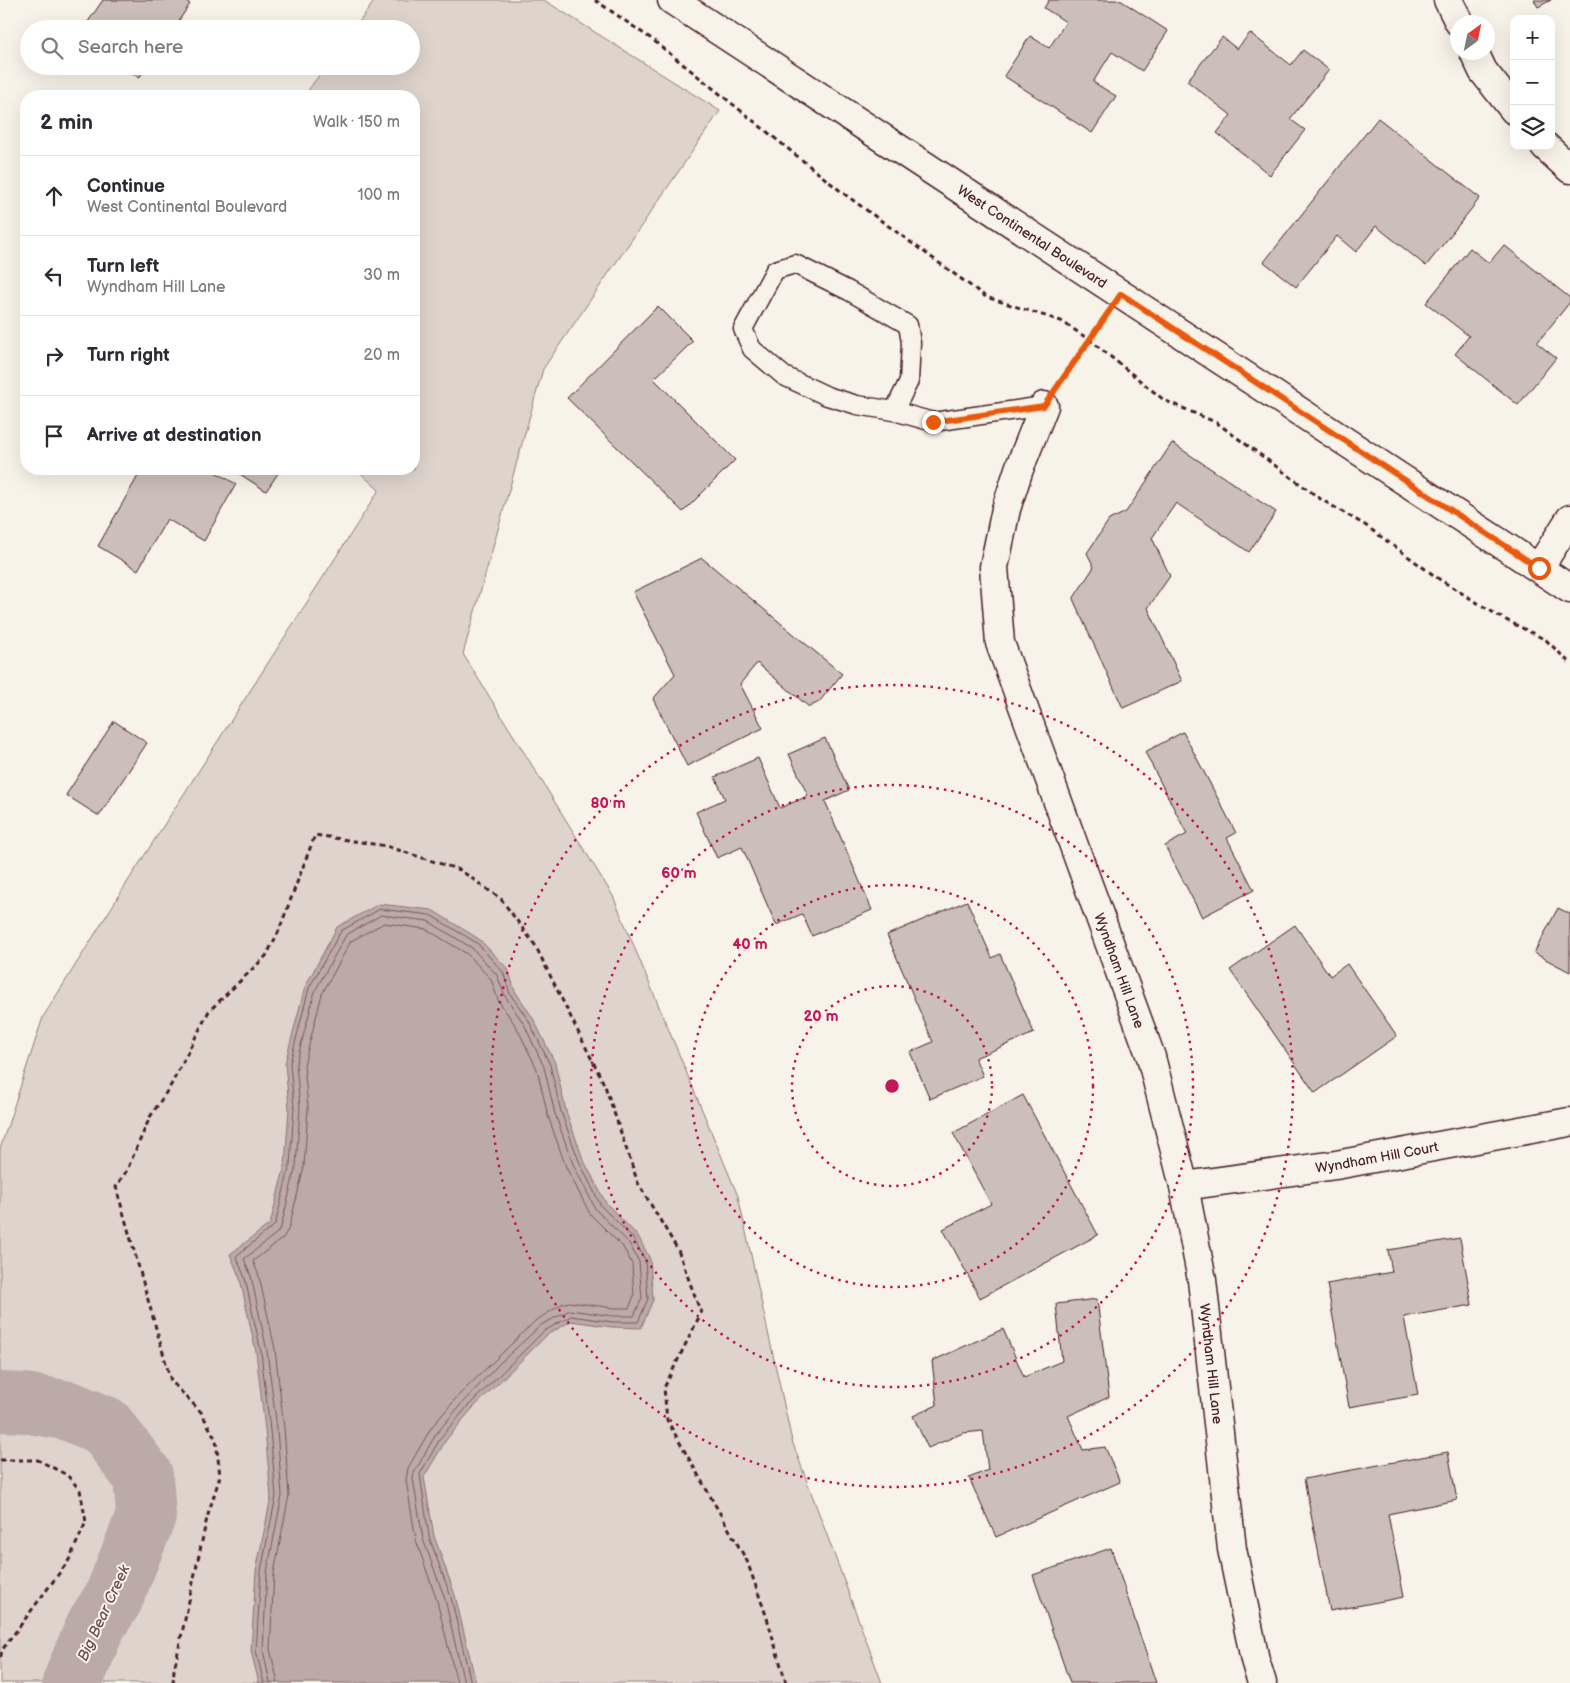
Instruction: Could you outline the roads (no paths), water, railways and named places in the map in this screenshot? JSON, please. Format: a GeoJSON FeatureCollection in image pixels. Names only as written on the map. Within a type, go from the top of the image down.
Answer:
{"type":"FeatureCollection","features":[{"type":"Feature","properties":{"kind":"street","name":"West Continental Boulevard"},"geometry":{"type":"LineString","coordinates":[[672,0],[1570,589]]}},
{"type":"Feature","properties":{"kind":"street"},"geometry":{"type":"LineString","coordinates":[[1448,0],[1456,15]]}},
{"type":"Feature","properties":{"kind":"street"},"geometry":{"type":"LineString","coordinates":[[1478,60],[1483,71],[1510,105]]}},
{"type":"Feature","properties":{"kind":"street"},"geometry":{"type":"LineString","coordinates":[[1549,150],[1570,169]]}},
{"type":"Feature","properties":{"kind":"street","name":"Wyndham Hill Lane"},"geometry":{"type":"LineString","coordinates":[[1044,406],[1019,469],[1006,509],[994,567],[1000,643],[1151,1057],[1184,1186],[1202,1280],[1232,1549],[1262,1683]]}},
{"type":"Feature","properties":{"kind":"street"},"geometry":{"type":"LineString","coordinates":[[1539,568],[1570,519]]}},
{"type":"Feature","properties":{"kind":"street","name":"Wyndham Hill Court"},"geometry":{"type":"LineString","coordinates":[[1184,1186],[1336,1165],[1568,1122]]}},
{"type":"Feature","properties":{"kind":"lane"},"geometry":{"type":"LineString","coordinates":[[894,411],[909,381],[911,343],[908,325],[795,264],[775,270],[743,329],[752,349],[784,376],[827,396],[857,405],[894,411],[933,422],[1044,406]]}},
{"type":"Feature","properties":{"kind":"water"},"geometry":{"type":"Polygon","coordinates":[[[379,904],[432,910],[479,939],[508,969],[515,991],[533,1018],[555,1063],[566,1111],[583,1159],[606,1203],[638,1236],[650,1259],[653,1300],[641,1328],[612,1327],[571,1321],[547,1335],[472,1409],[446,1440],[424,1477],[434,1536],[455,1595],[476,1683],[259,1683],[251,1651],[256,1571],[271,1497],[256,1352],[240,1279],[230,1254],[270,1224],[285,1165],[289,1108],[285,1063],[305,987],[337,927],[379,904]]]}},
{"type":"Feature","properties":{"kind":"waterway","name":"Big Bear Creek"},"geometry":{"type":"LineString","coordinates":[[0,1402],[25,1403],[69,1411],[105,1426],[143,1476],[146,1516],[113,1599],[96,1625],[72,1683]]}}]}
